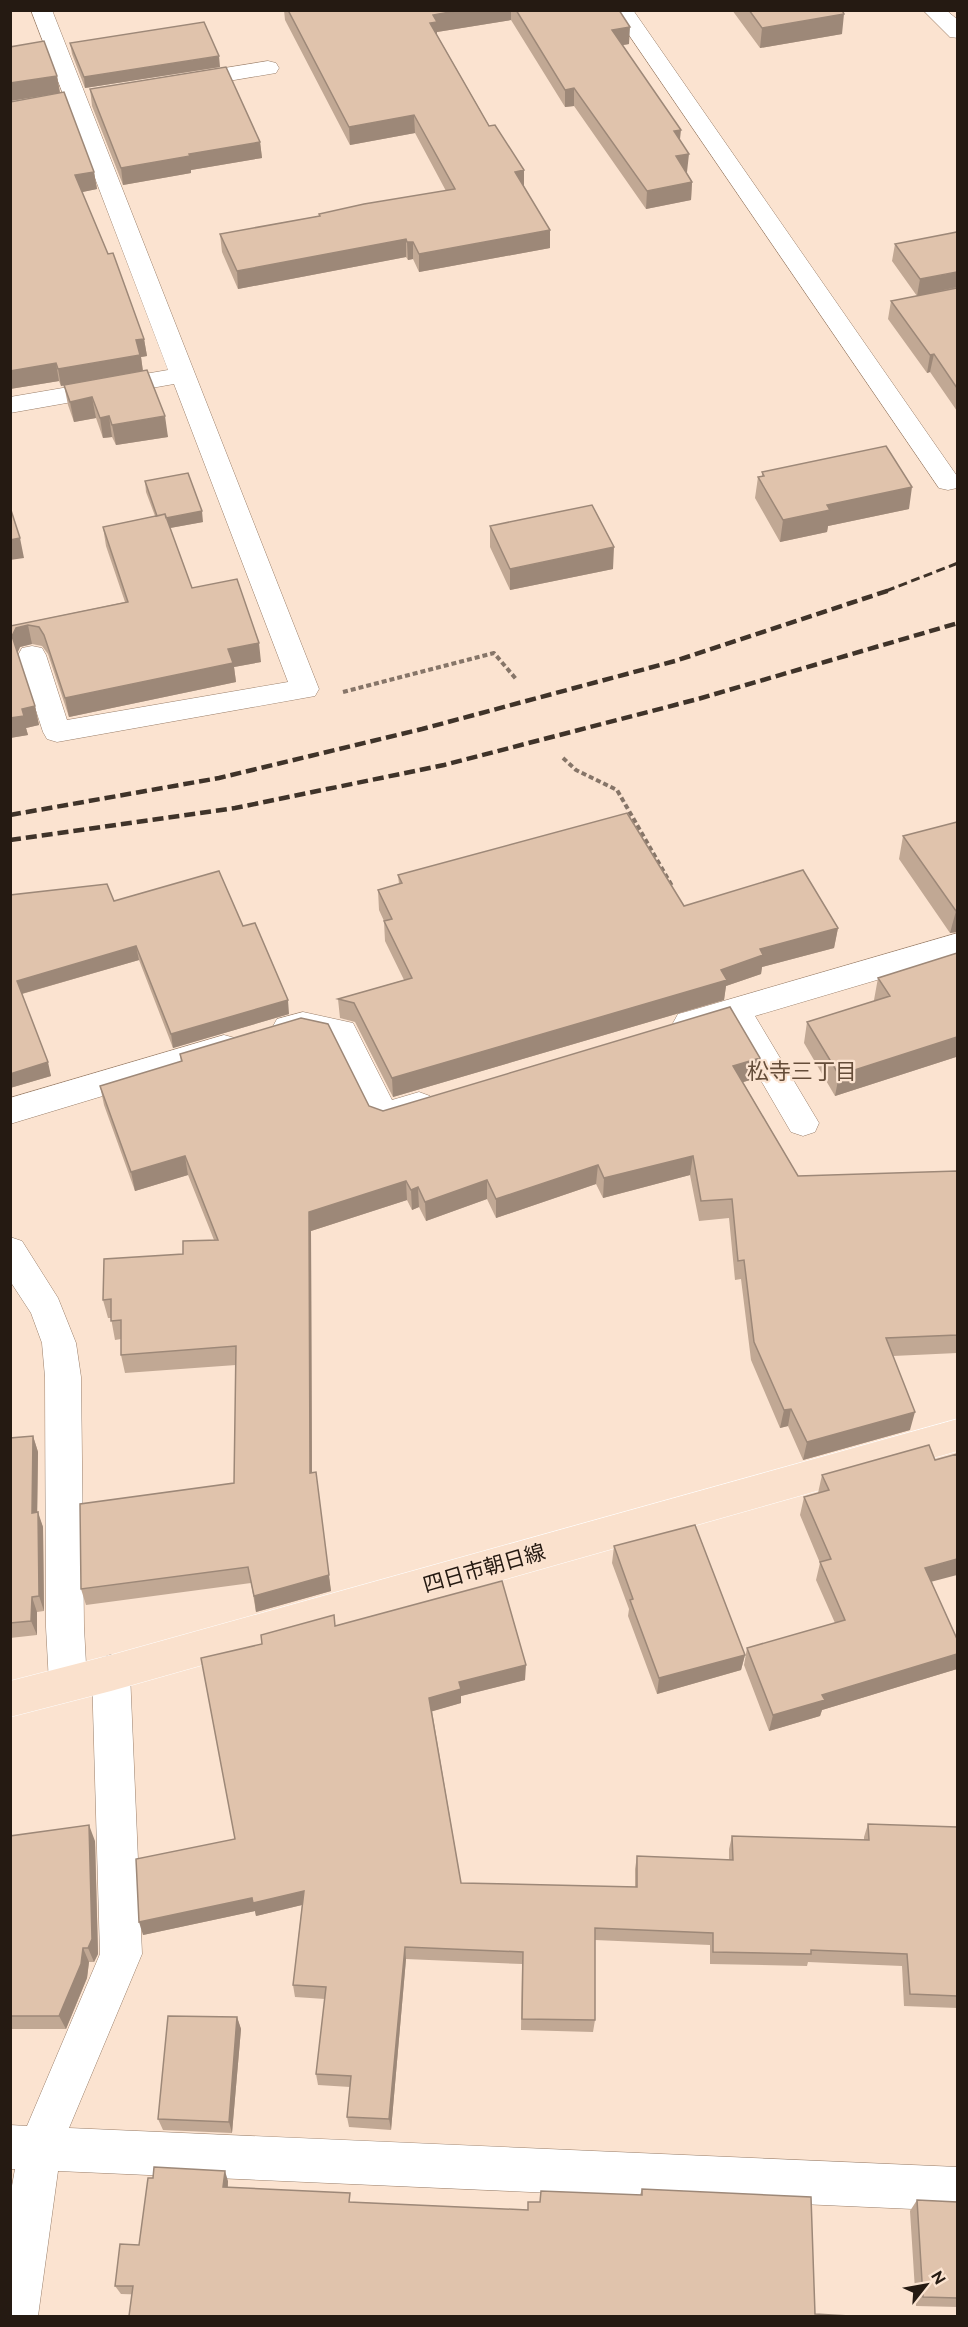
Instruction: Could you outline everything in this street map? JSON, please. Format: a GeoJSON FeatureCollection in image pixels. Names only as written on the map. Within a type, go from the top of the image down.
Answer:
{"type":"FeatureCollection","features":[{"type":"Feature","properties":{"kind":"main road","name":"四日市朝日線"},"geometry":{"type":"LineString","coordinates":[[10,1698],[111,1673],[957,1435]]}},
{"type":"Feature","properties":{"kind":"street"},"geometry":{"type":"LineString","coordinates":[[32,655],[57,732],[305,689],[41,10]]}},
{"type":"Feature","properties":{"kind":"street"},"geometry":{"type":"LineString","coordinates":[[622,10],[948,482]]}},
{"type":"Feature","properties":{"kind":"street"},"geometry":{"type":"LineString","coordinates":[[933,10],[957,32]]}},
{"type":"Feature","properties":{"kind":"street"},"geometry":{"type":"LineString","coordinates":[[166,85],[268,68]]}},
{"type":"Feature","properties":{"kind":"street"},"geometry":{"type":"LineString","coordinates":[[10,405],[182,375]]}},
{"type":"Feature","properties":{"kind":"street"},"geometry":{"type":"LineString","coordinates":[[667,1030],[957,944]]}},
{"type":"Feature","properties":{"kind":"street"},"geometry":{"type":"LineString","coordinates":[[735,1009],[803,1123]]}},
{"type":"Feature","properties":{"kind":"street"},"geometry":{"type":"LineString","coordinates":[[10,1111],[303,1024],[342,1032],[383,1116],[451,1095]]}},
{"type":"Feature","properties":{"kind":"street"},"geometry":{"type":"LineString","coordinates":[[10,1251],[46,1308],[59,1343],[63,1377],[64,1627],[68,1683]]}},
{"type":"Feature","properties":{"kind":"street"},"geometry":{"type":"LineString","coordinates":[[16,2316],[25,2147],[121,1953],[111,1673]]}},
{"type":"Feature","properties":{"kind":"street"},"geometry":{"type":"LineString","coordinates":[[25,2147],[957,2189]]}},
{"type":"Feature","properties":{"kind":"path"},"geometry":{"type":"LineString","coordinates":[[305,689],[310,700],[494,653],[516,679]]}},
{"type":"Feature","properties":{"kind":"path"},"geometry":{"type":"LineString","coordinates":[[563,758],[576,770],[617,790],[676,893]]}},
{"type":"Feature","properties":{"kind":"building"},"geometry":{"type":"Polygon","coordinates":[[[288,10],[461,10],[433,15],[437,22],[430,23],[489,126],[495,125],[524,170],[515,172],[550,230],[419,254],[413,242],[407,242],[406,239],[237,271],[220,234],[320,216],[319,214],[364,204],[455,189],[414,115],[349,127],[288,10]]]}},
{"type":"Feature","properties":{"kind":"building"},"geometry":{"type":"Polygon","coordinates":[[[516,10],[619,10],[630,27],[612,30],[681,130],[674,131],[689,154],[676,156],[692,182],[647,191],[574,88],[565,90],[516,10]]]}},
{"type":"Feature","properties":{"kind":"building"},"geometry":{"type":"Polygon","coordinates":[[[749,10],[842,10],[844,14],[762,28],[749,10]]]}},
{"type":"Feature","properties":{"kind":"building"},"geometry":{"type":"Polygon","coordinates":[[[204,22],[219,56],[84,77],[70,43],[204,22]]]}},
{"type":"Feature","properties":{"kind":"building"},"geometry":{"type":"Polygon","coordinates":[[[44,41],[57,76],[10,83],[10,47],[44,41]]]}},
{"type":"Feature","properties":{"kind":"building"},"geometry":{"type":"Polygon","coordinates":[[[226,67],[260,142],[121,168],[90,89],[226,67]]]}},
{"type":"Feature","properties":{"kind":"building"},"geometry":{"type":"Polygon","coordinates":[[[64,92],[94,172],[75,175],[108,254],[113,253],[144,339],[136,340],[140,355],[58,369],[56,363],[10,371],[10,102],[64,92]]]}},
{"type":"Feature","properties":{"kind":"building"},"geometry":{"type":"Polygon","coordinates":[[[957,232],[957,272],[920,279],[895,244],[957,232]]]}},
{"type":"Feature","properties":{"kind":"building"},"geometry":{"type":"Polygon","coordinates":[[[957,288],[957,388],[934,354],[930,355],[891,301],[957,288]]]}},
{"type":"Feature","properties":{"kind":"building"},"geometry":{"type":"Polygon","coordinates":[[[147,370],[165,416],[112,425],[109,416],[100,418],[92,397],[70,402],[64,385],[147,370]]]}},
{"type":"Feature","properties":{"kind":"building"},"geometry":{"type":"Polygon","coordinates":[[[886,446],[912,487],[827,505],[830,510],[783,520],[758,477],[764,476],[762,472],[886,446]]]}},
{"type":"Feature","properties":{"kind":"building"},"geometry":{"type":"Polygon","coordinates":[[[188,473],[202,511],[166,518],[165,514],[157,516],[145,481],[188,473]]]}},
{"type":"Feature","properties":{"kind":"building"},"geometry":{"type":"Polygon","coordinates":[[[592,505],[614,547],[510,569],[490,526],[592,505]]]}},
{"type":"Feature","properties":{"kind":"building"},"geometry":{"type":"Polygon","coordinates":[[[10,507],[20,538],[10,540],[10,507]]]}},
{"type":"Feature","properties":{"kind":"building"},"geometry":{"type":"Polygon","coordinates":[[[165,514],[192,588],[237,579],[259,643],[228,649],[233,663],[65,698],[44,635],[39,627],[28,625],[16,628],[12,636],[35,706],[22,709],[24,716],[10,718],[10,626],[128,602],[103,527],[165,514]]]}},
{"type":"Feature","properties":{"kind":"building"},"geometry":{"type":"Polygon","coordinates":[[[627,813],[684,906],[803,870],[838,928],[760,949],[763,955],[721,970],[727,980],[392,1078],[354,1003],[338,999],[412,978],[384,921],[392,919],[378,890],[402,883],[398,875],[627,813]]]}},
{"type":"Feature","properties":{"kind":"building"},"geometry":{"type":"Polygon","coordinates":[[[957,822],[957,911],[956,911],[903,836],[957,822]]]}},
{"type":"Feature","properties":{"kind":"building"},"geometry":{"type":"Polygon","coordinates":[[[219,871],[243,926],[255,923],[288,1000],[171,1034],[136,946],[17,981],[48,1062],[10,1074],[10,895],[107,884],[114,901],[219,871]]]}},
{"type":"Feature","properties":{"kind":"building"},"geometry":{"type":"Polygon","coordinates":[[[957,953],[957,1037],[839,1075],[807,1022],[890,996],[878,978],[957,953]]]}},
{"type":"Feature","properties":{"kind":"building"},"geometry":{"type":"Polygon","coordinates":[[[730,1007],[760,1058],[733,1066],[798,1176],[957,1171],[957,1335],[886,1338],[915,1412],[807,1442],[791,1409],[784,1410],[754,1342],[744,1260],[738,1261],[732,1199],[701,1201],[693,1156],[604,1178],[598,1165],[496,1199],[487,1180],[425,1202],[418,1187],[411,1190],[406,1181],[309,1212],[310,1473],[316,1472],[329,1575],[254,1596],[248,1567],[81,1589],[80,1504],[234,1483],[236,1346],[121,1355],[121,1320],[111,1321],[111,1299],[103,1300],[104,1259],[183,1254],[183,1241],[218,1240],[185,1156],[131,1172],[100,1086],[182,1061],[180,1054],[301,1018],[328,1024],[369,1106],[383,1111],[730,1007]]]}},
{"type":"Feature","properties":{"kind":"building"},"geometry":{"type":"Polygon","coordinates":[[[33,1436],[32,1513],[38,1512],[39,1596],[32,1597],[31,1621],[10,1623],[10,1438],[33,1436]]]}},
{"type":"Feature","properties":{"kind":"building"},"geometry":{"type":"Polygon","coordinates":[[[929,1445],[935,1460],[957,1454],[957,1559],[925,1568],[957,1639],[957,1654],[822,1695],[825,1700],[773,1715],[747,1648],[845,1620],[820,1562],[831,1559],[804,1497],[829,1490],[822,1475],[929,1445]]]}},
{"type":"Feature","properties":{"kind":"building"},"geometry":{"type":"Polygon","coordinates":[[[695,1525],[745,1655],[659,1678],[630,1600],[633,1599],[614,1546],[695,1525]]]}},
{"type":"Feature","properties":{"kind":"building"},"geometry":{"type":"Polygon","coordinates":[[[502,1581],[526,1665],[459,1682],[461,1689],[429,1698],[461,1883],[637,1887],[637,1856],[733,1860],[732,1836],[869,1840],[868,1824],[957,1827],[957,1996],[910,1994],[907,1954],[811,1950],[811,1954],[713,1952],[713,1933],[595,1928],[595,2020],[522,2019],[523,1952],[405,1947],[389,2119],[347,2117],[351,2076],[316,2074],[326,1987],[293,1985],[304,1891],[253,1903],[252,1898],[139,1922],[136,1859],[235,1839],[201,1658],[262,1644],[261,1635],[334,1615],[335,1626],[502,1581]]]}},
{"type":"Feature","properties":{"kind":"building"},"geometry":{"type":"Polygon","coordinates":[[[89,1825],[92,1939],[88,1948],[83,1948],[81,1964],[59,2016],[10,2016],[10,1836],[89,1825]]]}},
{"type":"Feature","properties":{"kind":"building"},"geometry":{"type":"Polygon","coordinates":[[[168,2016],[237,2017],[229,2122],[158,2119],[168,2016]]]}},
{"type":"Feature","properties":{"kind":"building"},"geometry":{"type":"Polygon","coordinates":[[[154,2167],[225,2171],[223,2187],[350,2193],[349,2202],[528,2210],[528,2202],[540,2202],[541,2191],[642,2195],[642,2189],[811,2197],[815,2314],[850,2316],[129,2316],[133,2286],[115,2286],[120,2244],[139,2245],[148,2178],[153,2178],[154,2167]]]}},
{"type":"Feature","properties":{"kind":"building"},"geometry":{"type":"Polygon","coordinates":[[[917,2200],[957,2202],[957,2298],[923,2297],[917,2200]]]}},
{"type":"Feature","properties":{"kind":"railway"},"geometry":{"type":"LineString","coordinates":[[886,591],[958,563]]}},
{"type":"Feature","properties":{"kind":"railway"},"geometry":{"type":"LineString","coordinates":[[10,815],[219,778],[422,729],[675,661],[890,590]]}},
{"type":"Feature","properties":{"kind":"railway"},"geometry":{"type":"LineString","coordinates":[[10,840],[235,808],[444,765],[698,699],[958,623]]}},
{"type":"Feature","properties":{"kind":"district","name":"松寺三丁目"},"geometry":{"type":"Point","coordinates":[802,1071]}}]}
